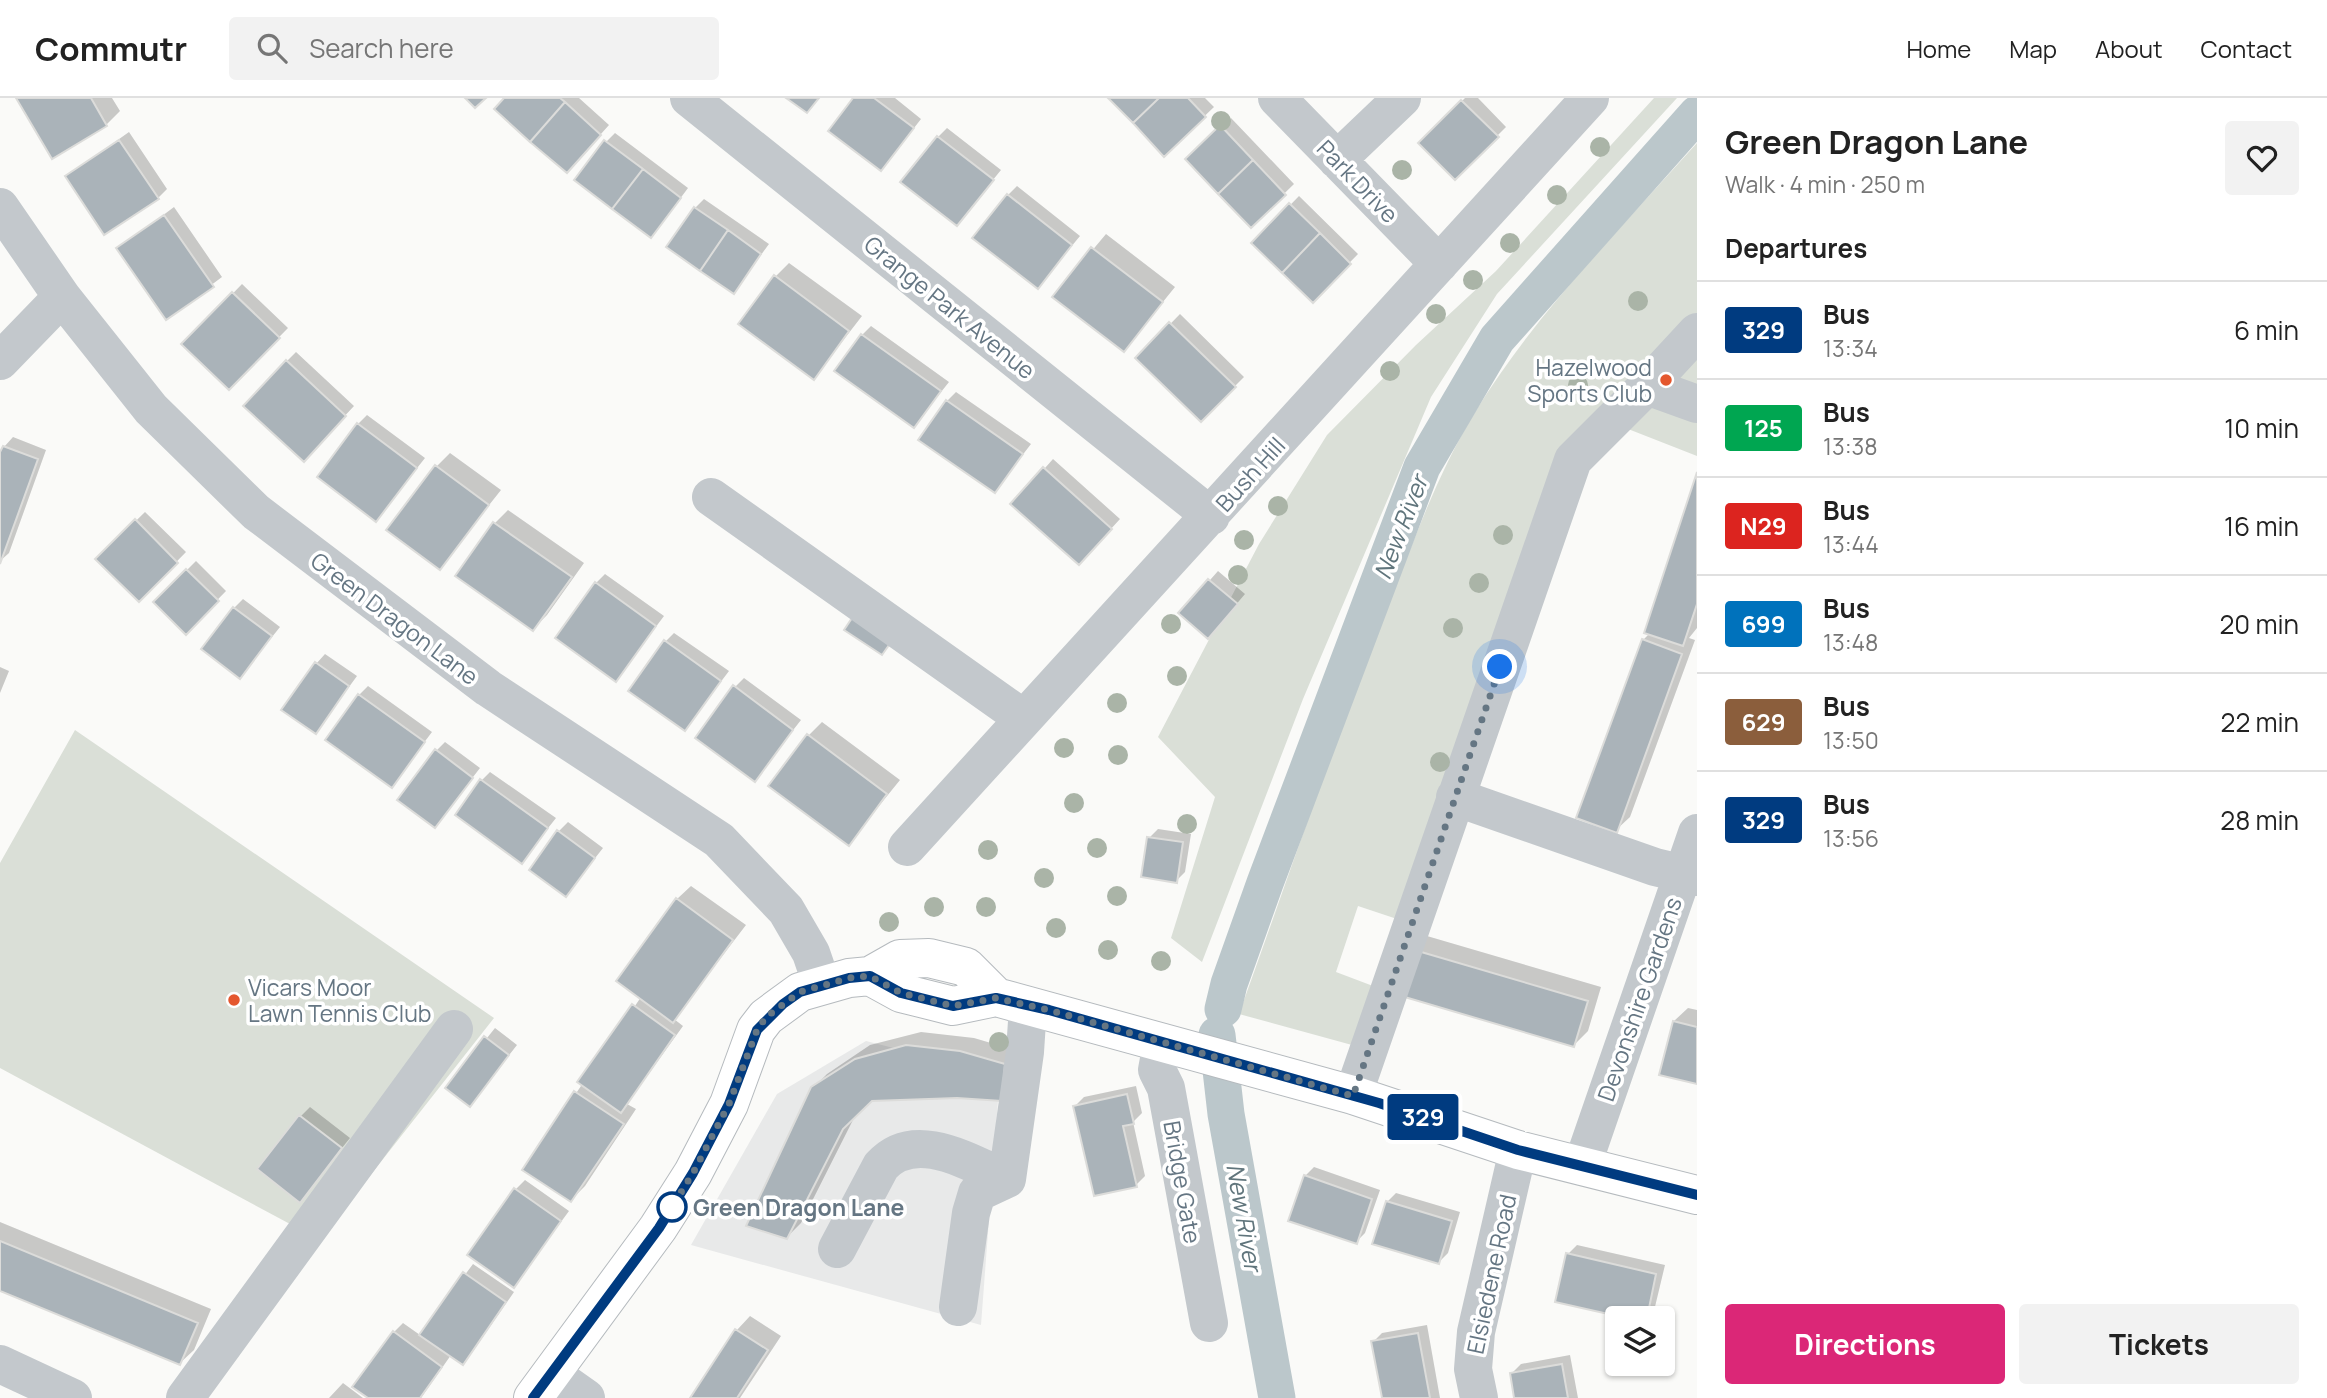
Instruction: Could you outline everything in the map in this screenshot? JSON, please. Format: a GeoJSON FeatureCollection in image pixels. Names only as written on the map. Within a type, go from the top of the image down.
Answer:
{"type":"FeatureCollection","features":[{"type":"Feature","properties":{"kind":"main road"},"geometry":{"type":"LineString","coordinates":[[542,1386],[659,1228],[693,1173],[729,1104],[757,1030],[766,1017],[800,992],[870,976],[901,993],[953,1006],[1012,1002],[1353,1096],[1518,1150],[1697,1195]]}},
{"type":"Feature","properties":{"kind":"street","name":"Grange Park Avenue"},"geometry":{"type":"LineString","coordinates":[[689,98],[1212,516]]}},
{"type":"Feature","properties":{"kind":"street","name":"Park Drive"},"geometry":{"type":"LineString","coordinates":[[1277,98],[1439,264]]}},
{"type":"Feature","properties":{"kind":"street"},"geometry":{"type":"LineString","coordinates":[[1337,159],[1402,98]]}},
{"type":"Feature","properties":{"kind":"street","name":"Bush Hill"},"geometry":{"type":"LineString","coordinates":[[907,847],[1023,718],[1212,516],[1590,98]]}},
{"type":"Feature","properties":{"kind":"street","name":"Green Dragon Lane"},"geometry":{"type":"LineString","coordinates":[[0,207],[62,297],[151,409],[256,512],[488,688],[719,840],[786,910],[811,953],[822,985]]}},
{"type":"Feature","properties":{"kind":"street"},"geometry":{"type":"LineString","coordinates":[[0,361],[62,297]]}},
{"type":"Feature","properties":{"kind":"street"},"geometry":{"type":"LineString","coordinates":[[1353,1096],[1573,460],[1697,332]]}},
{"type":"Feature","properties":{"kind":"street"},"geometry":{"type":"LineString","coordinates":[[1647,386],[1697,404]]}},
{"type":"Feature","properties":{"kind":"street"},"geometry":{"type":"LineString","coordinates":[[711,497],[1023,718]]}},
{"type":"Feature","properties":{"kind":"street"},"geometry":{"type":"LineString","coordinates":[[1455,797],[1690,876]]}},
{"type":"Feature","properties":{"kind":"street","name":"Devonshire Gardens"},"geometry":{"type":"LineString","coordinates":[[1582,1166],[1690,876],[1697,833]]}},
{"type":"Feature","properties":{"kind":"street"},"geometry":{"type":"LineString","coordinates":[[1007,1178],[1025,1052],[1012,1002]]}},
{"type":"Feature","properties":{"kind":"street"},"geometry":{"type":"LineString","coordinates":[[184,1398],[454,1029]]}},
{"type":"Feature","properties":{"kind":"street","name":"Bridge Gate"},"geometry":{"type":"LineString","coordinates":[[1162,1043],[1157,1070],[1166,1088],[1209,1323]]}},
{"type":"Feature","properties":{"kind":"street"},"geometry":{"type":"LineString","coordinates":[[837,1249],[881,1166],[891,1155],[905,1149],[927,1149],[951,1154],[1007,1178]]}},
{"type":"Feature","properties":{"kind":"street","name":"Elsiedene Road"},"geometry":{"type":"LineString","coordinates":[[1479,1398],[1473,1369],[1476,1332],[1518,1150]]}},
{"type":"Feature","properties":{"kind":"street"},"geometry":{"type":"LineString","coordinates":[[958,1307],[971,1213],[977,1193],[1007,1178]]}},
{"type":"Feature","properties":{"kind":"street"},"geometry":{"type":"LineString","coordinates":[[0,1364],[73,1398]]}},
{"type":"Feature","properties":{"kind":"street"},"geometry":{"type":"LineString","coordinates":[[542,1386],[586,1398]]}},
{"type":"Feature","properties":{"kind":"shaded area"},"geometry":{"type":"Polygon","coordinates":[[[1654,98],[1677,98],[1497,294],[1431,397],[1303,699],[1202,962],[1171,938],[1215,797],[1158,737],[1259,544],[1327,435],[1416,345],[1496,271],[1654,98]]]}},
{"type":"Feature","properties":{"kind":"shaded area"},"geometry":{"type":"Polygon","coordinates":[[[1697,143],[1697,456],[1600,418],[1403,921],[1358,906],[1336,972],[1373,986],[1352,1045],[1239,1014],[1370,652],[1428,505],[1462,434],[1524,340],[1551,306],[1697,143]]]}},
{"type":"Feature","properties":{"kind":"shaded area","name":"Vicars Moor Lawn Tennis Club"},"geometry":{"type":"Polygon","coordinates":[[[75,730],[494,1018],[317,1243],[290,1224],[0,1068],[0,863],[75,730]]]}},
{"type":"Feature","properties":{"kind":"shaded area"},"geometry":{"type":"Polygon","coordinates":[[[866,1041],[1000,1075],[981,1325],[691,1245],[777,1094],[866,1041]]]}},
{"type":"Feature","properties":{"kind":"building"},"geometry":{"type":"Polygon","coordinates":[[[16,98],[91,98],[107,126],[52,159],[16,98]]]}},
{"type":"Feature","properties":{"kind":"building"},"geometry":{"type":"Polygon","coordinates":[[[465,98],[486,98],[475,108],[465,98]]]}},
{"type":"Feature","properties":{"kind":"building"},"geometry":{"type":"Polygon","coordinates":[[[504,98],[560,98],[565,102],[530,142],[494,109],[504,98]]]}},
{"type":"Feature","properties":{"kind":"building"},"geometry":{"type":"Polygon","coordinates":[[[786,98],[819,98],[807,113],[786,98]]]}},
{"type":"Feature","properties":{"kind":"building"},"geometry":{"type":"Polygon","coordinates":[[[853,98],[874,98],[914,128],[881,171],[828,131],[853,98]]]}},
{"type":"Feature","properties":{"kind":"building"},"geometry":{"type":"Polygon","coordinates":[[[1108,98],[1159,98],[1133,123],[1108,98]]]}},
{"type":"Feature","properties":{"kind":"building"},"geometry":{"type":"Polygon","coordinates":[[[1159,98],[1188,98],[1206,117],[1164,157],[1133,123],[1159,98]]]}},
{"type":"Feature","properties":{"kind":"building"},"geometry":{"type":"Polygon","coordinates":[[[1461,100],[1499,137],[1455,180],[1418,143],[1461,100]]]}},
{"type":"Feature","properties":{"kind":"building"},"geometry":{"type":"Polygon","coordinates":[[[565,102],[601,135],[567,173],[530,142],[565,102]]]}},
{"type":"Feature","properties":{"kind":"building"},"geometry":{"type":"Polygon","coordinates":[[[1220,125],[1253,160],[1218,194],[1185,159],[1220,125]]]}},
{"type":"Feature","properties":{"kind":"building"},"geometry":{"type":"Polygon","coordinates":[[[937,136],[994,180],[957,226],[900,182],[937,136]]]}},
{"type":"Feature","properties":{"kind":"building"},"geometry":{"type":"Polygon","coordinates":[[[119,140],[159,199],[104,235],[65,176],[119,140]]]}},
{"type":"Feature","properties":{"kind":"building"},"geometry":{"type":"Polygon","coordinates":[[[604,140],[643,169],[612,209],[574,180],[604,140]]]}},
{"type":"Feature","properties":{"kind":"building"},"geometry":{"type":"Polygon","coordinates":[[[1253,160],[1286,195],[1251,228],[1218,194],[1253,160]]]}},
{"type":"Feature","properties":{"kind":"building"},"geometry":{"type":"Polygon","coordinates":[[[643,169],[681,198],[651,238],[612,209],[643,169]]]}},
{"type":"Feature","properties":{"kind":"building"},"geometry":{"type":"Polygon","coordinates":[[[1007,194],[1072,245],[1038,289],[972,238],[1007,194]]]}},
{"type":"Feature","properties":{"kind":"building"},"geometry":{"type":"Polygon","coordinates":[[[1289,203],[1320,233],[1282,273],[1251,243],[1289,203]]]}},
{"type":"Feature","properties":{"kind":"building"},"geometry":{"type":"Polygon","coordinates":[[[694,207],[728,230],[700,271],[666,247],[694,207]]]}},
{"type":"Feature","properties":{"kind":"building"},"geometry":{"type":"Polygon","coordinates":[[[164,215],[214,287],[166,320],[116,248],[164,215]]]}},
{"type":"Feature","properties":{"kind":"building"},"geometry":{"type":"Polygon","coordinates":[[[728,230],[761,254],[734,294],[700,271],[728,230]]]}},
{"type":"Feature","properties":{"kind":"building"},"geometry":{"type":"Polygon","coordinates":[[[1320,233],[1351,264],[1313,303],[1282,273],[1320,233]]]}},
{"type":"Feature","properties":{"kind":"building"},"geometry":{"type":"Polygon","coordinates":[[[1091,247],[1163,302],[1124,352],[1052,297],[1091,247]]]}},
{"type":"Feature","properties":{"kind":"building"},"geometry":{"type":"Polygon","coordinates":[[[774,275],[849,331],[814,380],[738,324],[774,275]]]}},
{"type":"Feature","properties":{"kind":"building"},"geometry":{"type":"Polygon","coordinates":[[[232,292],[280,338],[229,390],[181,344],[232,292]]]}},
{"type":"Feature","properties":{"kind":"building"},"geometry":{"type":"Polygon","coordinates":[[[1169,322],[1236,387],[1201,422],[1135,358],[1169,322]]]}},
{"type":"Feature","properties":{"kind":"building"},"geometry":{"type":"Polygon","coordinates":[[[861,334],[941,391],[914,428],[834,371],[861,334]]]}},
{"type":"Feature","properties":{"kind":"building"},"geometry":{"type":"Polygon","coordinates":[[[286,360],[346,416],[304,462],[243,406],[286,360]]]}},
{"type":"Feature","properties":{"kind":"building"},"geometry":{"type":"Polygon","coordinates":[[[946,400],[1023,454],[995,493],[918,440],[946,400]]]}},
{"type":"Feature","properties":{"kind":"building"},"geometry":{"type":"Polygon","coordinates":[[[357,423],[417,468],[376,522],[317,477],[357,423]]]}},
{"type":"Feature","properties":{"kind":"building"},"geometry":{"type":"Polygon","coordinates":[[[3,446],[38,459],[0,564],[0,452],[3,446]]]}},
{"type":"Feature","properties":{"kind":"building"},"geometry":{"type":"Polygon","coordinates":[[[435,465],[489,505],[440,570],[386,530],[435,465]]]}},
{"type":"Feature","properties":{"kind":"building"},"geometry":{"type":"Polygon","coordinates":[[[1043,467],[1112,529],[1079,565],[1010,504],[1043,467]]]}},
{"type":"Feature","properties":{"kind":"building"},"geometry":{"type":"Polygon","coordinates":[[[1697,472],[1697,604],[1683,646],[1644,633],[1697,472]]]}},
{"type":"Feature","properties":{"kind":"building"},"geometry":{"type":"Polygon","coordinates":[[[135,519],[178,563],[139,602],[95,559],[135,519]]]}},
{"type":"Feature","properties":{"kind":"building"},"geometry":{"type":"Polygon","coordinates":[[[493,522],[572,577],[533,631],[455,576],[493,522]]]}},
{"type":"Feature","properties":{"kind":"building"},"geometry":{"type":"Polygon","coordinates":[[[186,569],[219,601],[186,635],[153,602],[186,569]]]}},
{"type":"Feature","properties":{"kind":"building"},"geometry":{"type":"Polygon","coordinates":[[[1208,579],[1238,604],[1208,639],[1178,613],[1208,579]]]}},
{"type":"Feature","properties":{"kind":"building"},"geometry":{"type":"Polygon","coordinates":[[[595,582],[656,626],[616,682],[555,638],[595,582]]]}},
{"type":"Feature","properties":{"kind":"building"},"geometry":{"type":"Polygon","coordinates":[[[233,607],[272,636],[240,679],[201,649],[233,607]]]}},
{"type":"Feature","properties":{"kind":"building"},"geometry":{"type":"Polygon","coordinates":[[[858,609],[896,635],[882,655],[844,630],[858,609]]]}},
{"type":"Feature","properties":{"kind":"building"},"geometry":{"type":"Polygon","coordinates":[[[1642,639],[1682,654],[1617,833],[1576,818],[1642,639]]]}},
{"type":"Feature","properties":{"kind":"building"},"geometry":{"type":"Polygon","coordinates":[[[664,640],[721,681],[685,731],[628,691],[664,640]]]}},
{"type":"Feature","properties":{"kind":"building"},"geometry":{"type":"Polygon","coordinates":[[[315,662],[349,686],[316,734],[281,710],[315,662]]]}},
{"type":"Feature","properties":{"kind":"building"},"geometry":{"type":"Polygon","coordinates":[[[733,685],[793,730],[755,782],[695,738],[733,685]]]}},
{"type":"Feature","properties":{"kind":"building"},"geometry":{"type":"Polygon","coordinates":[[[358,694],[425,742],[392,788],[325,740],[358,694]]]}},
{"type":"Feature","properties":{"kind":"building"},"geometry":{"type":"Polygon","coordinates":[[[807,734],[887,794],[849,846],[768,786],[807,734]]]}},
{"type":"Feature","properties":{"kind":"building"},"geometry":{"type":"Polygon","coordinates":[[[435,749],[473,778],[435,828],[397,800],[435,749]]]}},
{"type":"Feature","properties":{"kind":"building"},"geometry":{"type":"Polygon","coordinates":[[[480,779],[548,828],[522,864],[455,815],[480,779]]]}},
{"type":"Feature","properties":{"kind":"building"},"geometry":{"type":"Polygon","coordinates":[[[557,830],[595,858],[566,897],[529,870],[557,830]]]}},
{"type":"Feature","properties":{"kind":"building"},"geometry":{"type":"Polygon","coordinates":[[[1147,837],[1183,842],[1177,883],[1141,877],[1147,837]]]}},
{"type":"Feature","properties":{"kind":"building"},"geometry":{"type":"Polygon","coordinates":[[[676,898],[733,940],[673,1023],[616,981],[676,898]]]}},
{"type":"Feature","properties":{"kind":"building"},"geometry":{"type":"Polygon","coordinates":[[[1411,949],[1588,1001],[1574,1047],[1398,995],[1411,949]]]}},
{"type":"Feature","properties":{"kind":"building"},"geometry":{"type":"Polygon","coordinates":[[[632,1004],[675,1035],[621,1113],[577,1082],[632,1004]]]}},
{"type":"Feature","properties":{"kind":"building"},"geometry":{"type":"Polygon","coordinates":[[[1673,1021],[1697,1027],[1697,1084],[1659,1075],[1673,1021]]]}},
{"type":"Feature","properties":{"kind":"building"},"geometry":{"type":"Polygon","coordinates":[[[484,1036],[509,1055],[470,1107],[445,1088],[484,1036]]]}},
{"type":"Feature","properties":{"kind":"building"},"geometry":{"type":"Polygon","coordinates":[[[906,1045],[960,1051],[1005,1064],[1002,1101],[957,1098],[872,1101],[843,1129],[787,1239],[746,1226],[811,1087],[855,1059],[906,1045]]]}},
{"type":"Feature","properties":{"kind":"building"},"geometry":{"type":"Polygon","coordinates":[[[574,1091],[624,1124],[571,1202],[522,1170],[574,1091]]]}},
{"type":"Feature","properties":{"kind":"building"},"geometry":{"type":"Polygon","coordinates":[[[1127,1094],[1134,1124],[1123,1126],[1137,1187],[1094,1196],[1073,1106],[1127,1094]]]}},
{"type":"Feature","properties":{"kind":"building"},"geometry":{"type":"Polygon","coordinates":[[[299,1115],[342,1148],[300,1203],[257,1169],[299,1115]]]}},
{"type":"Feature","properties":{"kind":"building"},"geometry":{"type":"Polygon","coordinates":[[[1304,1175],[1372,1199],[1357,1244],[1288,1221],[1304,1175]]]}},
{"type":"Feature","properties":{"kind":"building"},"geometry":{"type":"Polygon","coordinates":[[[514,1188],[561,1221],[514,1288],[467,1255],[514,1188]]]}},
{"type":"Feature","properties":{"kind":"building"},"geometry":{"type":"Polygon","coordinates":[[[1386,1201],[1452,1221],[1439,1264],[1372,1244],[1386,1201]]]}},
{"type":"Feature","properties":{"kind":"building"},"geometry":{"type":"Polygon","coordinates":[[[0,1241],[198,1323],[180,1365],[0,1291],[0,1241]]]}},
{"type":"Feature","properties":{"kind":"building"},"geometry":{"type":"Polygon","coordinates":[[[1566,1253],[1656,1274],[1649,1306],[1605,1306],[1605,1313],[1555,1302],[1566,1253]]]}},
{"type":"Feature","properties":{"kind":"building"},"geometry":{"type":"Polygon","coordinates":[[[463,1272],[506,1302],[463,1365],[419,1335],[463,1272]]]}},
{"type":"Feature","properties":{"kind":"building"},"geometry":{"type":"Polygon","coordinates":[[[735,1329],[768,1350],[737,1398],[690,1398],[735,1329]]]}},
{"type":"Feature","properties":{"kind":"building"},"geometry":{"type":"Polygon","coordinates":[[[393,1331],[442,1367],[420,1398],[368,1398],[352,1387],[393,1331]]]}},
{"type":"Feature","properties":{"kind":"building"},"geometry":{"type":"Polygon","coordinates":[[[1418,1333],[1430,1398],[1382,1398],[1371,1341],[1418,1333]]]}},
{"type":"Feature","properties":{"kind":"building"},"geometry":{"type":"Polygon","coordinates":[[[1562,1364],[1568,1398],[1514,1398],[1510,1373],[1562,1364]]]}},
{"type":"Feature","properties":{"kind":"waterway","name":"New River"},"geometry":{"type":"LineString","coordinates":[[1223,1009],[1229,984],[1265,883],[1422,467],[1497,339],[1697,114]]}},
{"type":"Feature","properties":{"kind":"waterway","name":"New River"},"geometry":{"type":"LineString","coordinates":[[1217,1035],[1226,1114],[1277,1398]]}},
{"type":"Feature","properties":{"kind":"bus line","name":"329"},"geometry":{"type":"LineString","coordinates":[[533,1398],[659,1228],[693,1173],[729,1104],[746,1053],[766,1017],[800,992],[849,978],[870,976],[901,993],[953,1006],[996,998],[1049,1010],[1379,1103],[1518,1150],[1697,1195]]}},
{"type":"Feature","properties":{"kind":"place","name":"Hazelwood Sports Club"},"geometry":{"type":"Point","coordinates":[1666,380]}},
{"type":"Feature","properties":{"kind":"place","name":"Vicars Moor Lawn Tennis Club"},"geometry":{"type":"Point","coordinates":[234,1000]}},
{"type":"Feature","properties":{"kind":"place","name":"Green Dragon Lane"},"geometry":{"type":"Point","coordinates":[672,1207]}},
{"type":"Feature","properties":{"kind":"route"},"geometry":{"type":"LineString","coordinates":[[672,1207],[670,1210],[693,1173],[729,1104],[746,1053],[766,1017],[800,992],[849,978],[870,976],[901,993],[953,1006],[996,998],[1049,1010],[1353,1096],[1500,667]]}}]}
